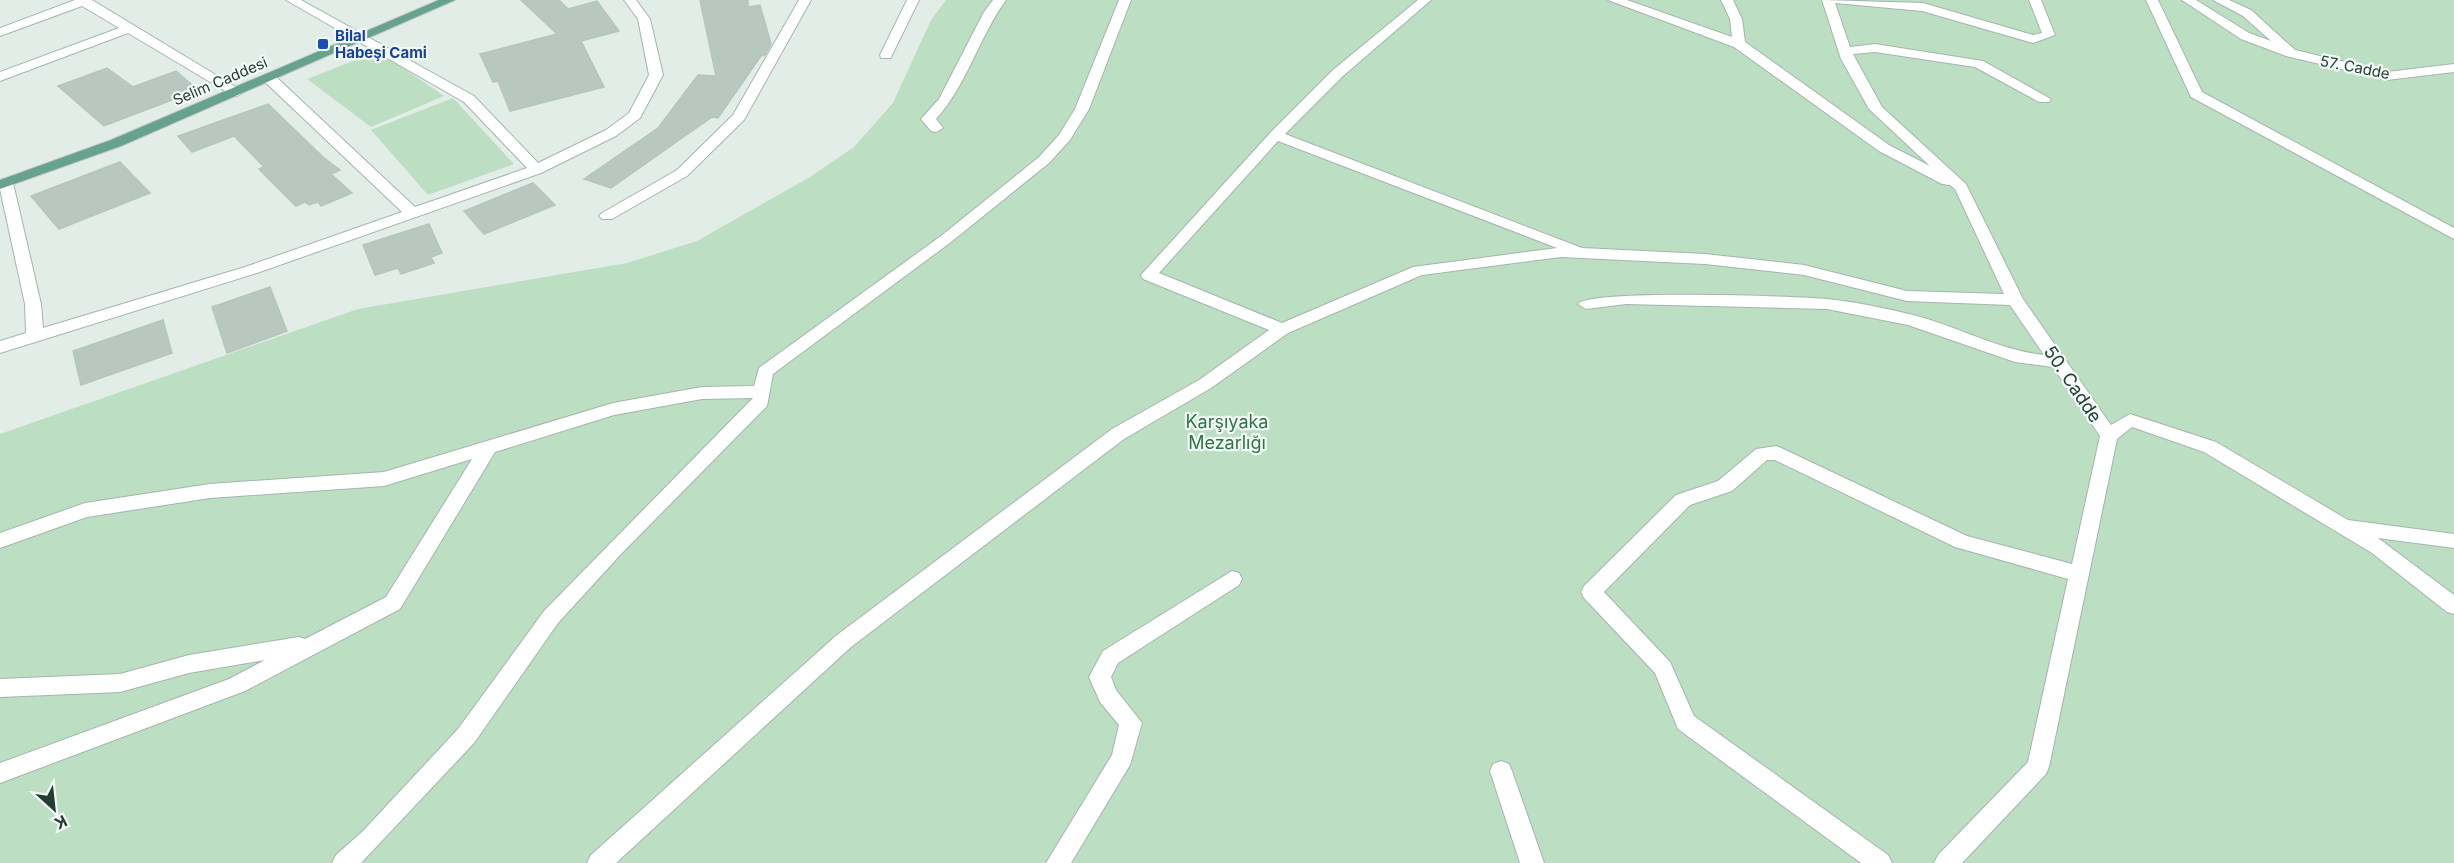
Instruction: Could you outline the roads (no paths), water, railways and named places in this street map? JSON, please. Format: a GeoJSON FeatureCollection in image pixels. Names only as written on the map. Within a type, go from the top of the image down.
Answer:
{"type":"FeatureCollection","features":[{"type":"Feature","properties":{"kind":"main road","name":"Selim Caddesi"},"geometry":{"type":"LineString","coordinates":[[3,184],[116,143],[449,0]]}},
{"type":"Feature","properties":{"kind":"street"},"geometry":{"type":"LineString","coordinates":[[292,0],[364,38],[469,99],[536,170]]}},
{"type":"Feature","properties":{"kind":"street"},"geometry":{"type":"LineString","coordinates":[[0,347],[251,270],[536,170],[611,133],[635,115],[656,75],[644,19],[630,0]]}},
{"type":"Feature","properties":{"kind":"street"},"geometry":{"type":"LineString","coordinates":[[607,216],[682,173],[739,117],[805,0]]}},
{"type":"Feature","properties":{"kind":"street"},"geometry":{"type":"LineString","coordinates":[[886,55],[913,0]]}},
{"type":"Feature","properties":{"kind":"street"},"geometry":{"type":"LineString","coordinates":[[936,128],[928,119],[945,102],[990,12],[1000,0]]}},
{"type":"Feature","properties":{"kind":"street"},"geometry":{"type":"LineString","coordinates":[[344,863],[370,839],[466,736],[551,617],[614,549],[761,402],[765,372],[946,239],[1044,160],[1082,109],[1125,0]]}},
{"type":"Feature","properties":{"kind":"street"},"geometry":{"type":"LineString","coordinates":[[1282,329],[1149,274],[1276,135],[1338,73],[1425,0]]}},
{"type":"Feature","properties":{"kind":"street"},"geometry":{"type":"LineString","coordinates":[[1614,0],[1666,16],[1739,44],[1884,148],[1926,172],[1961,187]]}},
{"type":"Feature","properties":{"kind":"street"},"geometry":{"type":"LineString","coordinates":[[1727,0],[1736,19],[1739,44]]}},
{"type":"Feature","properties":{"kind":"street","name":"50. Cadde"},"geometry":{"type":"LineString","coordinates":[[1828,0],[1845,51],[1876,109],[1961,187],[2015,300],[2109,436],[2038,767],[1946,863]]}},
{"type":"Feature","properties":{"kind":"street"},"geometry":{"type":"LineString","coordinates":[[1837,0],[1921,3],[2033,39],[2049,35],[2035,0]]}},
{"type":"Feature","properties":{"kind":"street"},"geometry":{"type":"LineString","coordinates":[[2152,0],[2161,25],[2196,94],[2454,234]]}},
{"type":"Feature","properties":{"kind":"street","name":"57. Cadde"},"geometry":{"type":"LineString","coordinates":[[2188,0],[2245,36],[2291,53],[2387,76],[2454,68]]}},
{"type":"Feature","properties":{"kind":"street"},"geometry":{"type":"LineString","coordinates":[[2219,0],[2247,13],[2291,53]]}},
{"type":"Feature","properties":{"kind":"street"},"geometry":{"type":"LineString","coordinates":[[2247,13],[2257,0]]}},
{"type":"Feature","properties":{"kind":"street"},"geometry":{"type":"LineString","coordinates":[[0,32],[84,1],[237,92]]}},
{"type":"Feature","properties":{"kind":"street"},"geometry":{"type":"LineString","coordinates":[[0,77],[128,29]]}},
{"type":"Feature","properties":{"kind":"street"},"geometry":{"type":"LineString","coordinates":[[1845,51],[1875,48],[1978,64],[2044,99]]}},
{"type":"Feature","properties":{"kind":"street"},"geometry":{"type":"LineString","coordinates":[[269,78],[412,213]]}},
{"type":"Feature","properties":{"kind":"street"},"geometry":{"type":"LineString","coordinates":[[1276,135],[1588,254]]}},
{"type":"Feature","properties":{"kind":"street"},"geometry":{"type":"LineString","coordinates":[[3,184],[33,304],[35,338]]}},
{"type":"Feature","properties":{"kind":"street"},"geometry":{"type":"LineString","coordinates":[[599,863],[844,641],[1118,434],[1205,384],[1282,329],[1419,270],[1561,252],[1705,259],[1804,270],[1907,296],[2015,300]]}},
{"type":"Feature","properties":{"kind":"street"},"geometry":{"type":"LineString","coordinates":[[1586,304],[1626,299],[1827,304],[1911,320],[2021,358],[2058,362]]}},
{"type":"Feature","properties":{"kind":"street"},"geometry":{"type":"LineString","coordinates":[[0,541],[85,510],[210,491],[384,478],[613,409],[702,393],[762,392]]}},
{"type":"Feature","properties":{"kind":"street"},"geometry":{"type":"LineString","coordinates":[[2109,436],[2130,420],[2210,447],[2379,548],[2454,606]]}},
{"type":"Feature","properties":{"kind":"street"},"geometry":{"type":"LineString","coordinates":[[0,773],[237,685],[393,603],[488,448]]}},
{"type":"Feature","properties":{"kind":"street"},"geometry":{"type":"LineString","coordinates":[[1880,863],[1686,722],[1663,668],[1591,592],[1683,500],[1725,486],[1761,454],[1777,453],[1962,542],[2079,574]]}},
{"type":"Feature","properties":{"kind":"street"},"geometry":{"type":"LineString","coordinates":[[2341,526],[2454,541]]}},
{"type":"Feature","properties":{"kind":"street"},"geometry":{"type":"LineString","coordinates":[[1058,863],[1122,758],[1131,723],[1108,696],[1100,677],[1110,657],[1232,579]]}},
{"type":"Feature","properties":{"kind":"street"},"geometry":{"type":"LineString","coordinates":[[0,688],[120,683],[189,664],[316,644]]}},
{"type":"Feature","properties":{"kind":"street"},"geometry":{"type":"LineString","coordinates":[[1501,771],[1532,863]]}},
{"type":"Feature","properties":{"kind":"place","name":"Bilal Habeşi Cami"},"geometry":{"type":"Point","coordinates":[323,44]}},
{"type":"Feature","properties":{"kind":"park label","name":"Karşıyaka Mezarlığı"},"geometry":{"type":"Point","coordinates":[1227,431]}}]}
